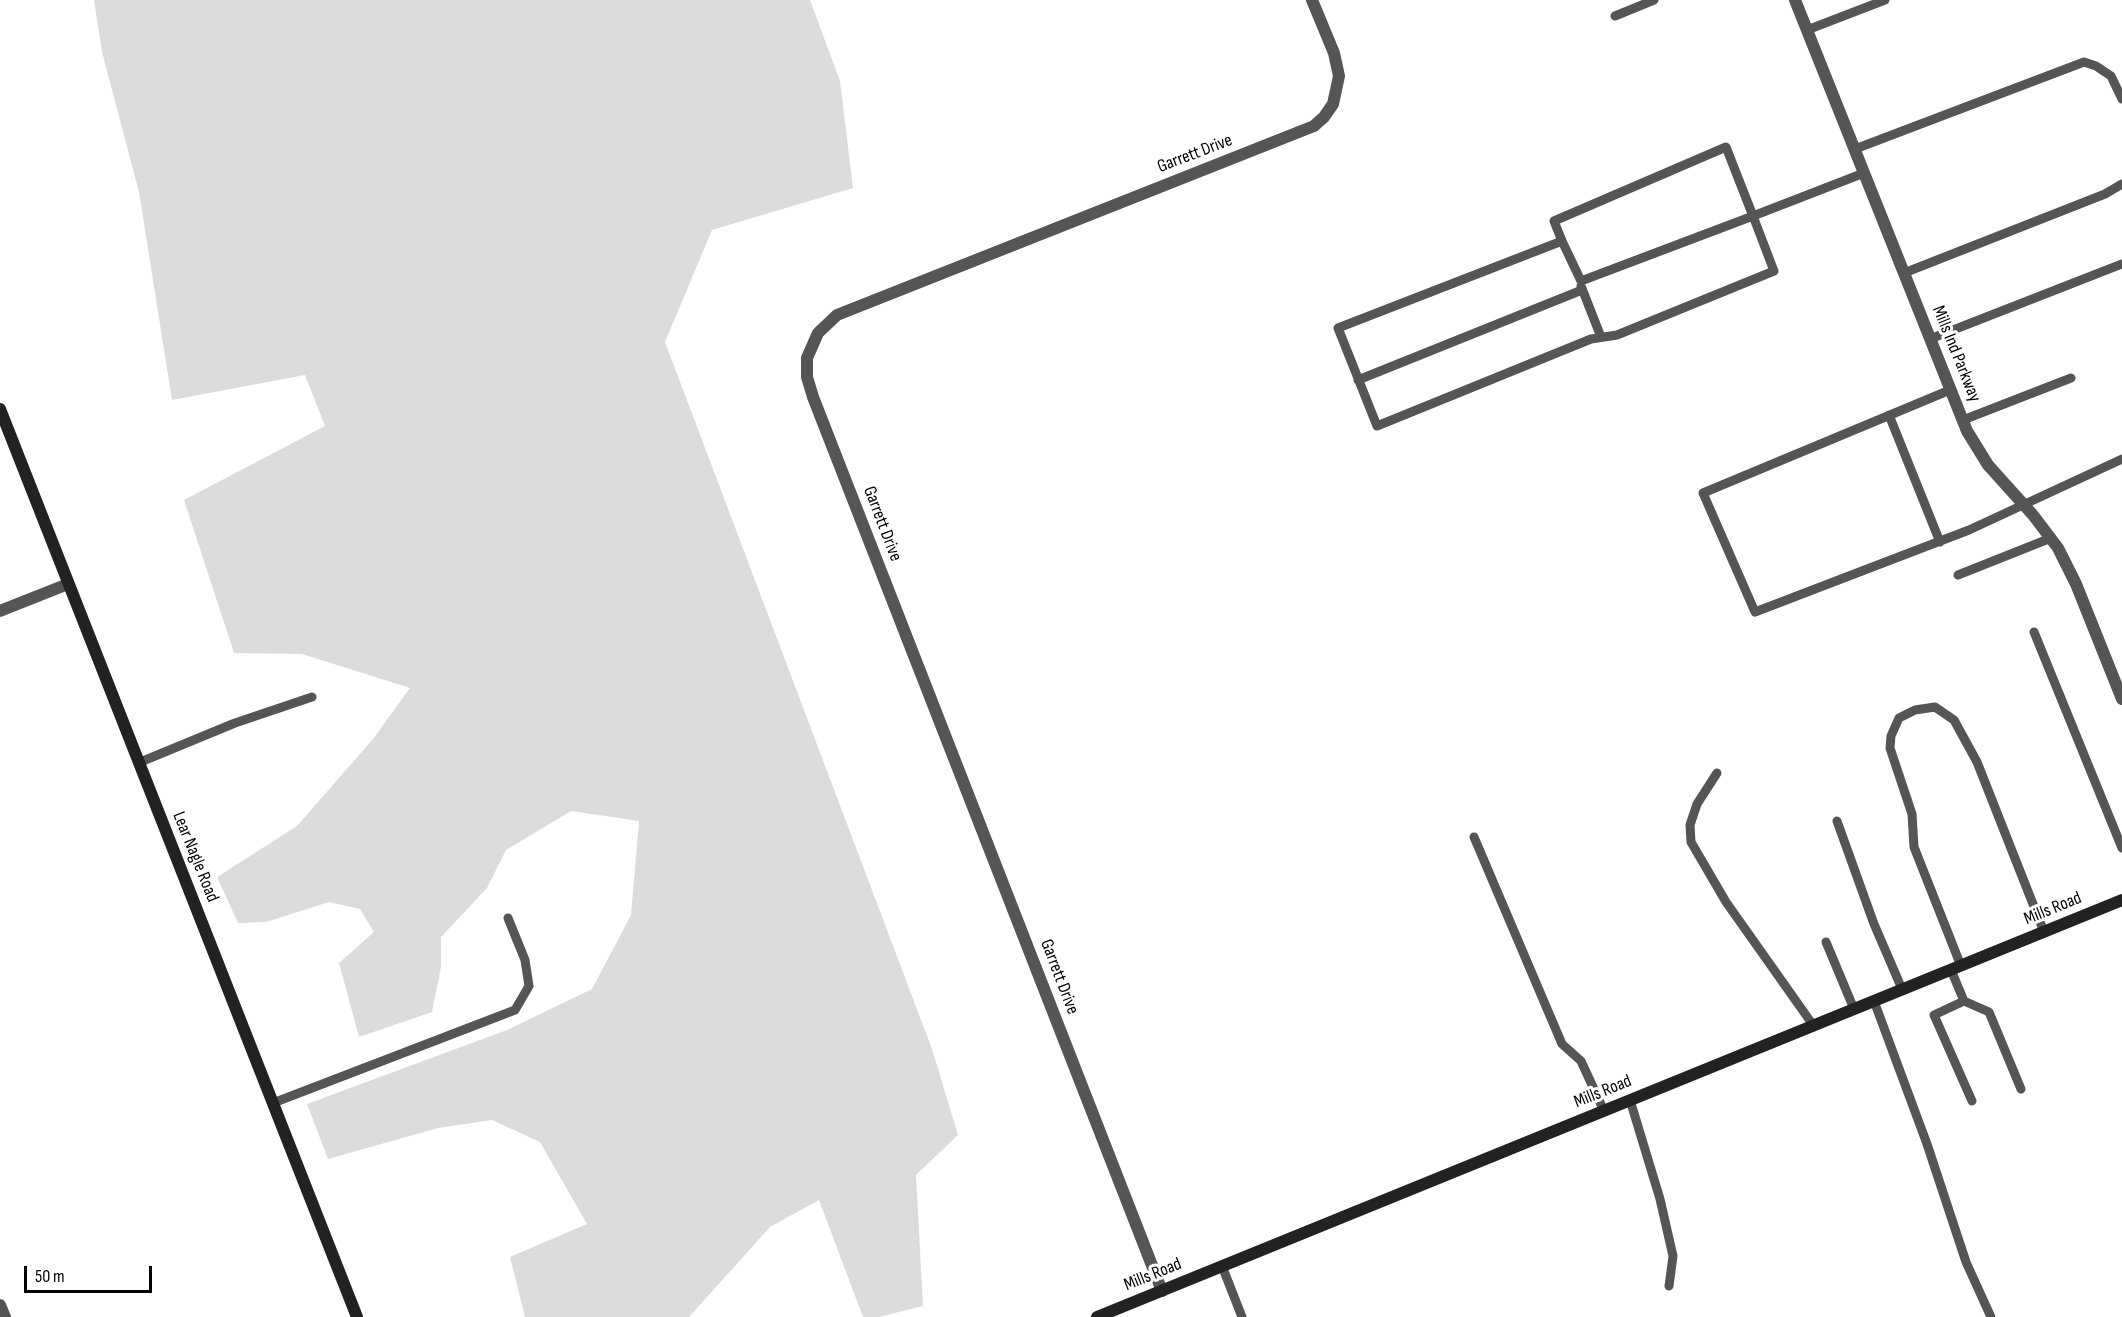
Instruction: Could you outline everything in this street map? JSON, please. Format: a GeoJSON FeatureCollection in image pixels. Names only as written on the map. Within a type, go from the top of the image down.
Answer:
{"type":"FeatureCollection","features":[{"type":"Feature","properties":{"kind":"street","name":"Garrett Drive"},"geometry":{"type":"LineString","coordinates":[[1162,1291],[813,397],[807,377],[807,358],[818,333],[837,315],[1310,128],[1324,117],[1335,98],[1338,69],[1312,0]]}},
{"type":"Feature","properties":{"kind":"street","name":"Mills Ind Parkway"},"geometry":{"type":"LineString","coordinates":[[1795,0],[1963,420],[1988,465],[2051,538],[2076,584],[2122,698]]}},
{"type":"Feature","properties":{"kind":"street","name":"Lear Nagle Road"},"geometry":{"type":"LineString","coordinates":[[0,409],[357,1317]]}},
{"type":"Feature","properties":{"kind":"street"},"geometry":{"type":"LineString","coordinates":[[0,611],[69,584]]}},
{"type":"Feature","properties":{"kind":"street","name":"Mills Road"},"geometry":{"type":"LineString","coordinates":[[1097,1317],[2122,900]]}},
{"type":"Feature","properties":{"kind":"street"},"geometry":{"type":"LineString","coordinates":[[0,1305],[5,1317]]}},
{"type":"Feature","properties":{"kind":"lane"},"geometry":{"type":"LineString","coordinates":[[1616,16],[1654,0]]}},
{"type":"Feature","properties":{"kind":"lane"},"geometry":{"type":"LineString","coordinates":[[1807,30],[1864,4],[1885,0]]}},
{"type":"Feature","properties":{"kind":"lane"},"geometry":{"type":"LineString","coordinates":[[1855,149],[2084,62],[2096,66],[2111,76],[2122,99]]}},
{"type":"Feature","properties":{"kind":"lane"},"geometry":{"type":"LineString","coordinates":[[1562,241],[1338,328],[1358,380],[1377,426],[1591,339],[1617,335],[1774,271],[1726,147],[1554,220],[1601,337]]}},
{"type":"Feature","properties":{"kind":"lane"},"geometry":{"type":"LineString","coordinates":[[1358,380],[1581,286],[1864,173]]}},
{"type":"Feature","properties":{"kind":"lane"},"geometry":{"type":"LineString","coordinates":[[1904,273],[2106,194],[2122,184]]}},
{"type":"Feature","properties":{"kind":"lane"},"geometry":{"type":"LineString","coordinates":[[1930,339],[2122,264]]}},
{"type":"Feature","properties":{"kind":"lane"},"geometry":{"type":"LineString","coordinates":[[1963,420],[2071,378]]}},
{"type":"Feature","properties":{"kind":"lane"},"geometry":{"type":"LineString","coordinates":[[1950,390],[1703,493],[1755,612],[1940,542],[2122,459]]}},
{"type":"Feature","properties":{"kind":"lane"},"geometry":{"type":"LineString","coordinates":[[1889,415],[1940,542]]}},
{"type":"Feature","properties":{"kind":"lane"},"geometry":{"type":"LineString","coordinates":[[1958,575],[2051,538]]}},
{"type":"Feature","properties":{"kind":"lane"},"geometry":{"type":"LineString","coordinates":[[2034,632],[2122,848]]}},
{"type":"Feature","properties":{"kind":"lane"},"geometry":{"type":"LineString","coordinates":[[138,763],[235,723],[312,697]]}},
{"type":"Feature","properties":{"kind":"lane"},"geometry":{"type":"LineString","coordinates":[[1964,1001],[1956,968],[1914,847],[1912,814],[1890,748],[1891,736],[1899,718],[1915,710],[1935,707],[1954,720],[1977,762],[2044,932]]}},
{"type":"Feature","properties":{"kind":"lane"},"geometry":{"type":"LineString","coordinates":[[1717,773],[1697,804],[1690,825],[1690,842],[1726,902],[1813,1025]]}},
{"type":"Feature","properties":{"kind":"lane"},"geometry":{"type":"LineString","coordinates":[[1837,821],[1874,924],[1902,989]]}},
{"type":"Feature","properties":{"kind":"lane"},"geometry":{"type":"LineString","coordinates":[[1474,837],[1562,1044],[1581,1061],[1604,1111]]}},
{"type":"Feature","properties":{"kind":"lane"},"geometry":{"type":"LineString","coordinates":[[273,1103],[515,1010],[529,986],[525,960],[508,918]]}},
{"type":"Feature","properties":{"kind":"lane"},"geometry":{"type":"LineString","coordinates":[[1826,942],[1854,1009]]}},
{"type":"Feature","properties":{"kind":"lane"},"geometry":{"type":"LineString","coordinates":[[1874,1000],[1927,1144],[1966,1262],[1991,1317]]}},
{"type":"Feature","properties":{"kind":"lane"},"geometry":{"type":"LineString","coordinates":[[1972,1101],[1934,1015],[1964,1001],[1989,1012],[2021,1089]]}},
{"type":"Feature","properties":{"kind":"lane"},"geometry":{"type":"LineString","coordinates":[[1630,1100],[1660,1198],[1673,1256],[1669,1286]]}},
{"type":"Feature","properties":{"kind":"lane"},"geometry":{"type":"LineString","coordinates":[[1222,1266],[1242,1317]]}},
{"type":"Feature","properties":{"kind":"shaded area"},"geometry":{"type":"Polygon","coordinates":[[[94,0],[810,0],[840,81],[853,188],[712,230],[665,342],[932,1049],[958,1135],[916,1175],[923,1306],[879,1317],[863,1317],[819,1200],[770,1227],[689,1317],[525,1317],[510,1257],[587,1224],[540,1142],[492,1120],[438,1128],[328,1159],[307,1104],[507,1030],[592,989],[631,915],[639,821],[571,811],[506,850],[487,888],[441,937],[441,967],[432,1012],[359,1037],[339,963],[374,932],[360,909],[329,902],[266,922],[238,923],[217,877],[297,826],[373,739],[410,688],[302,654],[234,653],[184,500],[325,426],[305,375],[172,400],[139,192],[102,52],[94,0]]]}}]}
